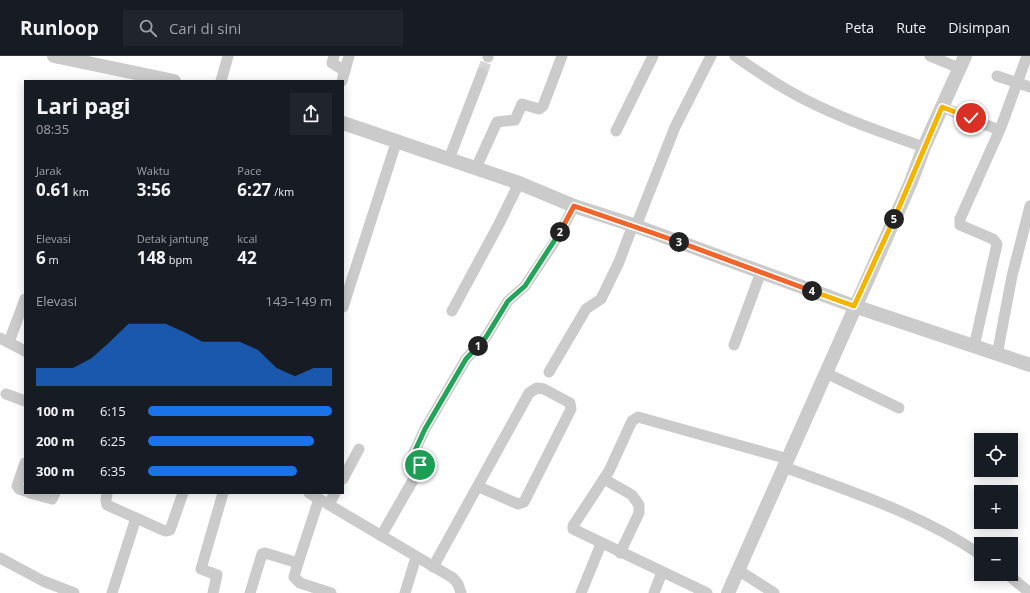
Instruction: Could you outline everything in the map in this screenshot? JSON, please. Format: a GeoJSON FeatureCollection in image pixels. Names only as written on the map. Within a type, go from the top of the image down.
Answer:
{"type":"FeatureCollection","features":[{"type":"Feature","properties":{"kind":"street"},"geometry":{"type":"LineString","coordinates":[[54,56],[81,59],[139,77],[165,80]]}},
{"type":"Feature","properties":{"kind":"street"},"geometry":{"type":"LineString","coordinates":[[221,80],[228,56]]}},
{"type":"Feature","properties":{"kind":"street"},"geometry":{"type":"LineString","coordinates":[[334,56],[332,63],[343,76]]}},
{"type":"Feature","properties":{"kind":"street"},"geometry":{"type":"LineString","coordinates":[[343,76],[349,56]]}},
{"type":"Feature","properties":{"kind":"street"},"geometry":{"type":"LineString","coordinates":[[476,168],[497,122],[515,120],[522,104],[539,109],[543,106],[562,56]]}},
{"type":"Feature","properties":{"kind":"street"},"geometry":{"type":"LineString","coordinates":[[616,131],[653,56]]}},
{"type":"Feature","properties":{"kind":"street"},"geometry":{"type":"LineString","coordinates":[[549,372],[586,309],[601,299],[619,262],[675,127],[711,56]]}},
{"type":"Feature","properties":{"kind":"street"},"geometry":{"type":"LineString","coordinates":[[735,56],[804,99],[856,123],[924,147]]}},
{"type":"Feature","properties":{"kind":"street"},"geometry":{"type":"LineString","coordinates":[[728,593],[826,373],[854,306],[911,182],[924,147],[962,62],[930,56]]}},
{"type":"Feature","properties":{"kind":"street"},"geometry":{"type":"LineString","coordinates":[[974,347],[997,244],[993,239],[960,225],[960,219],[1000,130],[1027,56]]}},
{"type":"Feature","properties":{"kind":"street"},"geometry":{"type":"LineString","coordinates":[[449,158],[482,73]]}},
{"type":"Feature","properties":{"kind":"street"},"geometry":{"type":"LineString","coordinates":[[997,76],[1030,87]]}},
{"type":"Feature","properties":{"kind":"street"},"geometry":{"type":"LineString","coordinates":[[942,107],[1000,130]]}},
{"type":"Feature","properties":{"kind":"street"},"geometry":{"type":"LineString","coordinates":[[344,123],[449,158],[518,183],[574,206],[634,226],[854,306],[1030,365]]}},
{"type":"Feature","properties":{"kind":"street"},"geometry":{"type":"LineString","coordinates":[[344,304],[397,140]]}},
{"type":"Feature","properties":{"kind":"street"},"geometry":{"type":"LineString","coordinates":[[452,311],[518,183]]}},
{"type":"Feature","properties":{"kind":"street"},"geometry":{"type":"LineString","coordinates":[[381,536],[420,468],[420,465],[412,459],[412,457],[428,423],[466,359],[486,337],[508,301],[525,286],[559,235],[574,206]]}},
{"type":"Feature","properties":{"kind":"street"},"geometry":{"type":"LineString","coordinates":[[997,354],[1014,270],[1030,206]]}},
{"type":"Feature","properties":{"kind":"street"},"geometry":{"type":"LineString","coordinates":[[734,345],[760,272]]}},
{"type":"Feature","properties":{"kind":"street"},"geometry":{"type":"LineString","coordinates":[[24,301],[4,340],[24,350]]}},
{"type":"Feature","properties":{"kind":"street"},"geometry":{"type":"LineString","coordinates":[[826,373],[899,408]]}},
{"type":"Feature","properties":{"kind":"street"},"geometry":{"type":"LineString","coordinates":[[433,567],[532,389],[544,389],[570,402],[571,409],[524,502],[518,504],[478,487]]}},
{"type":"Feature","properties":{"kind":"street"},"geometry":{"type":"LineString","coordinates":[[6,394],[24,401]]}},
{"type":"Feature","properties":{"kind":"street"},"geometry":{"type":"LineString","coordinates":[[707,593],[575,532],[573,528],[604,479],[632,421],[638,417],[786,463],[907,514],[951,536],[974,551]]}},
{"type":"Feature","properties":{"kind":"street"},"geometry":{"type":"LineString","coordinates":[[344,476],[359,449]]}},
{"type":"Feature","properties":{"kind":"street"},"geometry":{"type":"LineString","coordinates":[[24,466],[17,486],[19,489],[24,491]]}},
{"type":"Feature","properties":{"kind":"street"},"geometry":{"type":"LineString","coordinates":[[604,479],[632,495],[640,505],[639,512],[620,552]]}},
{"type":"Feature","properties":{"kind":"street"},"geometry":{"type":"LineString","coordinates":[[33,494],[52,500],[55,494]]}},
{"type":"Feature","properties":{"kind":"street"},"geometry":{"type":"LineString","coordinates":[[107,494],[107,505],[166,531],[170,530],[183,494]]}},
{"type":"Feature","properties":{"kind":"street"},"geometry":{"type":"LineString","coordinates":[[213,593],[217,575],[201,569],[223,494]]}},
{"type":"Feature","properties":{"kind":"street"},"geometry":{"type":"LineString","coordinates":[[311,494],[453,578],[458,584],[461,593]]}},
{"type":"Feature","properties":{"kind":"street"},"geometry":{"type":"LineString","coordinates":[[331,593],[300,584],[294,578],[298,563],[324,502],[334,494]]}},
{"type":"Feature","properties":{"kind":"street"},"geometry":{"type":"LineString","coordinates":[[112,593],[136,518]]}},
{"type":"Feature","properties":{"kind":"street"},"geometry":{"type":"LineString","coordinates":[[581,593],[601,544]]}},
{"type":"Feature","properties":{"kind":"street"},"geometry":{"type":"LineString","coordinates":[[250,593],[262,554],[265,553],[298,563]]}},
{"type":"Feature","properties":{"kind":"street"},"geometry":{"type":"LineString","coordinates":[[405,593],[416,557]]}},
{"type":"Feature","properties":{"kind":"street"},"geometry":{"type":"LineString","coordinates":[[0,558],[43,581],[73,593]]}},
{"type":"Feature","properties":{"kind":"street"},"geometry":{"type":"LineString","coordinates":[[738,570],[774,593]]}},
{"type":"Feature","properties":{"kind":"street"},"geometry":{"type":"LineString","coordinates":[[654,593],[662,572]]}},
{"type":"Feature","properties":{"kind":"street"},"geometry":{"type":"LineString","coordinates":[[1015,581],[1030,593]]}},
{"type":"Feature","properties":{"kind":"tunnel"},"geometry":{"type":"LineString","coordinates":[[482,73],[488,57]]}},
{"type":"Feature","properties":{"kind":"route"},"geometry":{"type":"LineString","coordinates":[[420,465],[412,459],[412,455],[425,429],[466,359],[486,337],[510,298],[525,286],[559,235],[574,206],[633,225],[854,306],[911,182],[924,147],[942,107],[971,118]]}}]}
